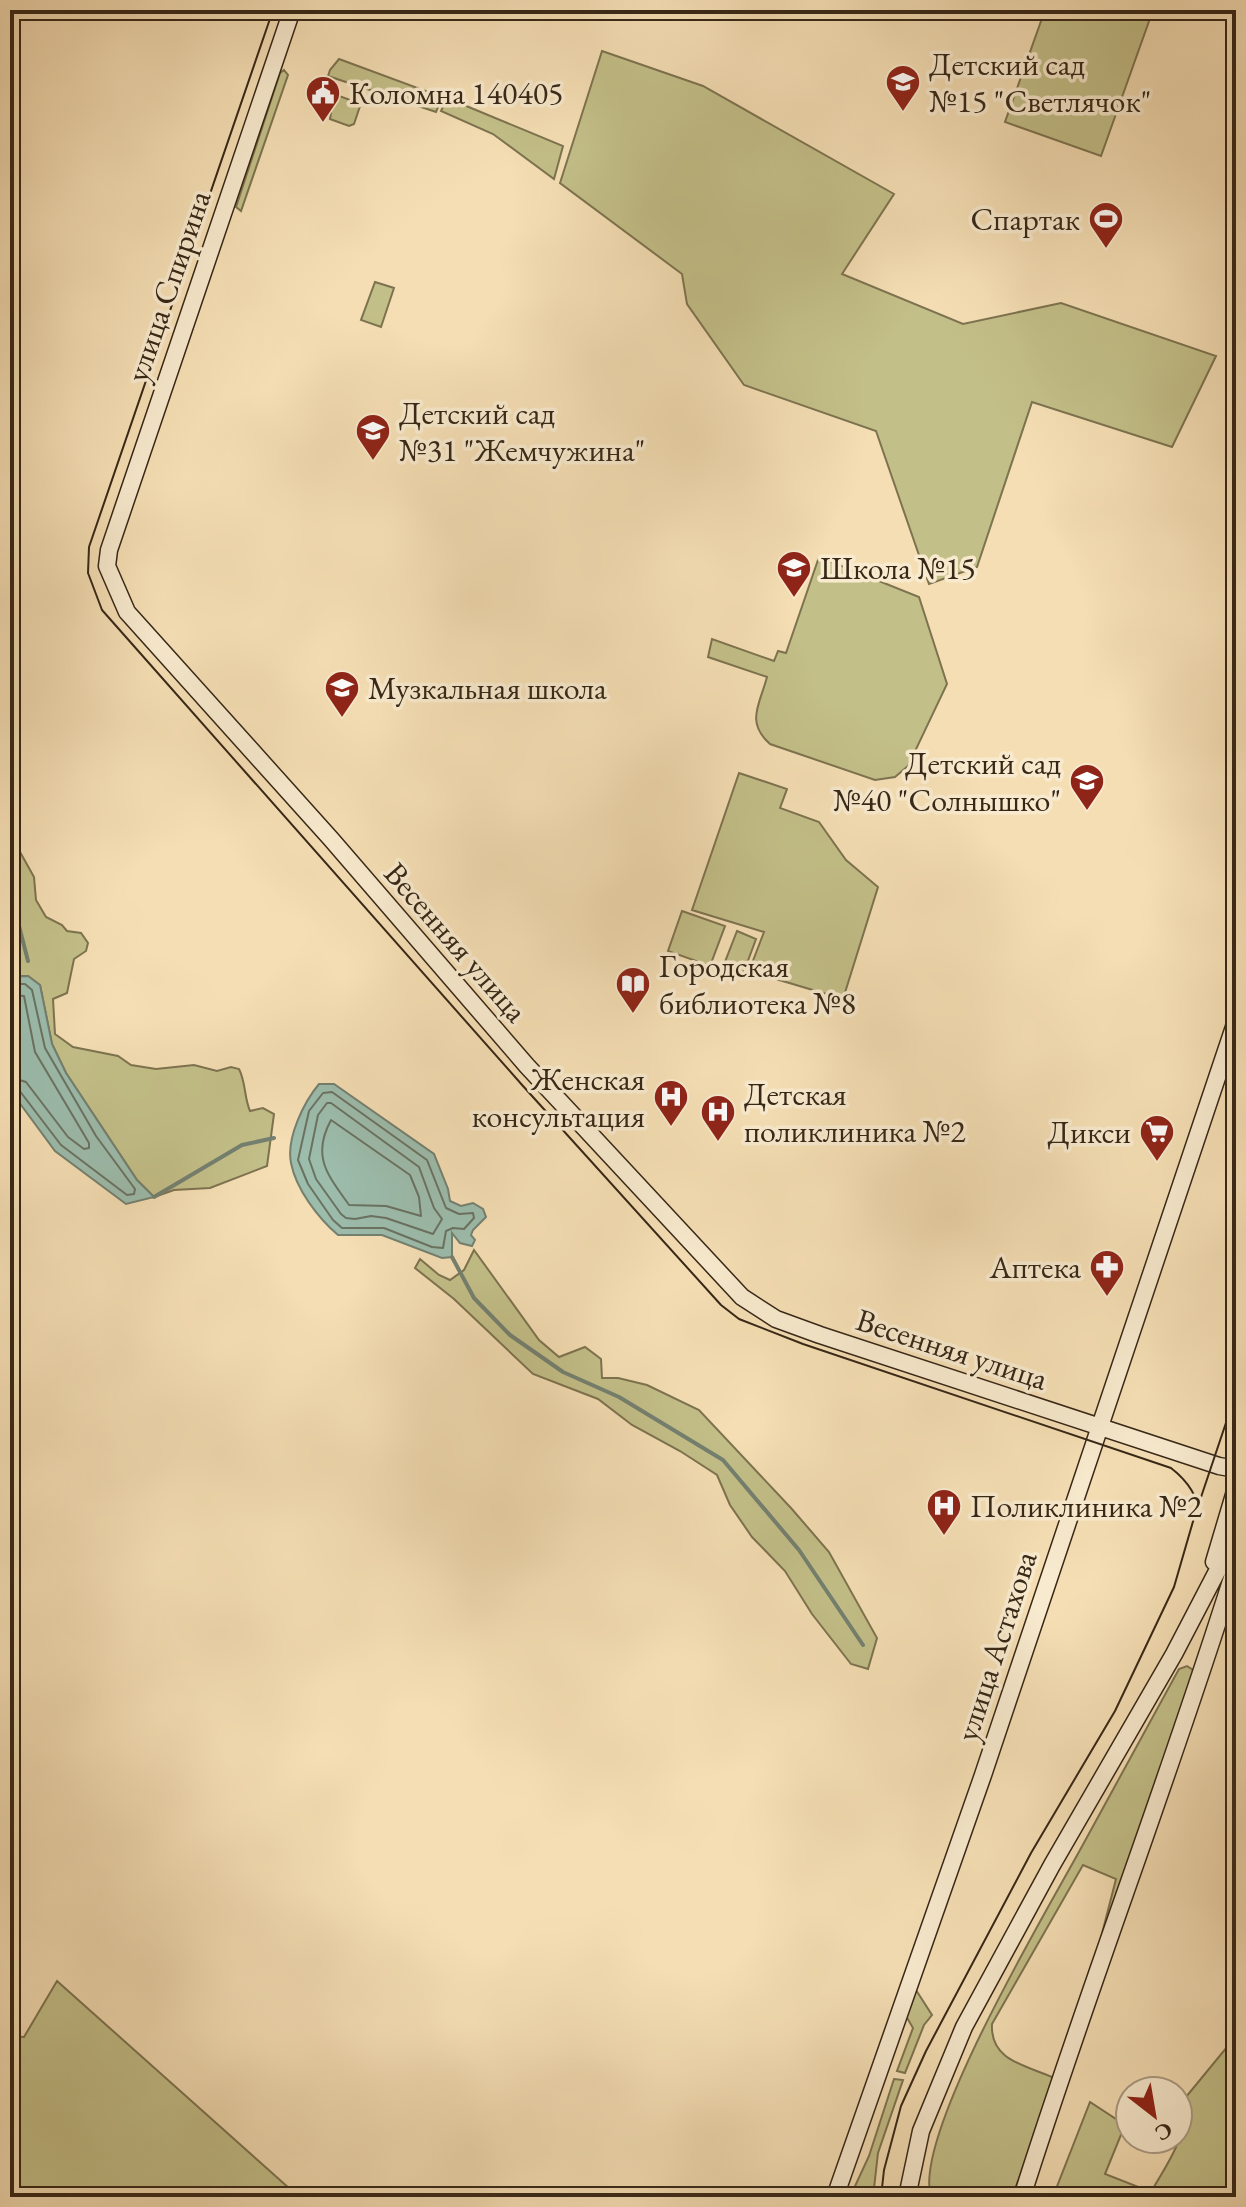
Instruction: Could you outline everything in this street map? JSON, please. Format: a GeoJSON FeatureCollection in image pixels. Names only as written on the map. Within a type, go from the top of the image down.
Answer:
{"type":"FeatureCollection","features":[{"type":"Feature","properties":{"kind":"main road","name":"улица Спирина"},"geometry":{"type":"LineString","coordinates":[[112,581],[107,566],[116,526],[292,10]]}},
{"type":"Feature","properties":{"kind":"main road","name":"Весенняя улица"},"geometry":{"type":"LineString","coordinates":[[112,581],[127,612],[164,656],[331,839],[527,1066],[742,1297],[776,1319],[820,1335],[1236,1469]]}},
{"type":"Feature","properties":{"kind":"main road","name":"улица Астахова"},"geometry":{"type":"LineString","coordinates":[[835,2197],[983,1775],[1236,1021]]}},
{"type":"Feature","properties":{"kind":"main road"},"geometry":{"type":"LineString","coordinates":[[1203,1598],[1236,1488]]}},
{"type":"Feature","properties":{"kind":"main road"},"geometry":{"type":"LineString","coordinates":[[907,2197],[921,2131],[964,2027],[1052,1865],[1174,1654],[1236,1535]]}},
{"type":"Feature","properties":{"kind":"main road"},"geometry":{"type":"LineString","coordinates":[[1022,2197],[1059,2081],[1207,1659],[1236,1565]]}},
{"type":"Feature","properties":{"kind":"shaded area"},"geometry":{"type":"Polygon","coordinates":[[[1045,10],[1153,10],[1101,156],[1005,122],[1045,10]]]}},
{"type":"Feature","properties":{"kind":"shaded area"},"geometry":{"type":"Polygon","coordinates":[[[602,51],[703,86],[894,194],[842,274],[963,324],[1061,303],[1216,356],[1172,447],[1032,402],[977,567],[929,584],[876,431],[744,385],[687,304],[682,274],[560,183],[602,51]]]}},
{"type":"Feature","properties":{"kind":"shaded area"},"geometry":{"type":"Polygon","coordinates":[[[339,59],[442,97],[436,112],[328,76],[339,59]]]}},
{"type":"Feature","properties":{"kind":"shaded area"},"geometry":{"type":"Polygon","coordinates":[[[284,70],[288,75],[241,211],[236,207],[280,73],[284,70]]]}},
{"type":"Feature","properties":{"kind":"shaded area"},"geometry":{"type":"Polygon","coordinates":[[[317,88],[356,102],[360,106],[354,124],[349,126],[330,119],[331,113],[311,101],[317,88]]]}},
{"type":"Feature","properties":{"kind":"shaded area"},"geometry":{"type":"Polygon","coordinates":[[[447,98],[563,146],[554,179],[493,134],[441,111],[447,98]]]}},
{"type":"Feature","properties":{"kind":"shaded area"},"geometry":{"type":"Polygon","coordinates":[[[375,282],[394,288],[381,327],[361,320],[375,282]]]}},
{"type":"Feature","properties":{"kind":"shaded area"},"geometry":{"type":"Polygon","coordinates":[[[819,557],[919,597],[947,684],[908,766],[895,777],[875,780],[770,744],[762,736],[756,720],[767,677],[708,657],[712,639],[774,661],[778,651],[786,653],[819,557]]]}},
{"type":"Feature","properties":{"kind":"shaded area"},"geometry":{"type":"Polygon","coordinates":[[[739,773],[787,789],[780,808],[819,822],[846,860],[878,887],[843,999],[749,971],[764,932],[692,910],[739,773]]]}},
{"type":"Feature","properties":{"kind":"shaded area"},"geometry":{"type":"Polygon","coordinates":[[[10,834],[34,877],[36,900],[46,917],[67,931],[81,933],[88,943],[86,951],[74,959],[67,993],[53,999],[55,1034],[73,1047],[118,1056],[131,1065],[156,1069],[194,1065],[217,1071],[231,1067],[239,1069],[250,1111],[263,1108],[274,1114],[267,1166],[210,1188],[174,1190],[154,1197],[137,1180],[66,1073],[52,1044],[40,985],[28,976],[14,976],[10,972],[10,834]]]}},
{"type":"Feature","properties":{"kind":"shaded area"},"geometry":{"type":"Polygon","coordinates":[[[682,911],[725,926],[710,966],[668,951],[682,911]]]}},
{"type":"Feature","properties":{"kind":"shaded area"},"geometry":{"type":"Polygon","coordinates":[[[737,931],[756,939],[743,974],[723,967],[737,931]]]}},
{"type":"Feature","properties":{"kind":"shaded area"},"geometry":{"type":"Polygon","coordinates":[[[474,1250],[539,1340],[559,1357],[585,1347],[601,1359],[602,1378],[618,1378],[647,1385],[699,1410],[829,1552],[877,1638],[868,1669],[851,1664],[812,1614],[785,1571],[752,1537],[730,1505],[717,1475],[632,1425],[598,1399],[533,1374],[454,1299],[415,1268],[420,1259],[450,1280],[464,1270],[474,1250]]]}},
{"type":"Feature","properties":{"kind":"shaded area"},"geometry":{"type":"Polygon","coordinates":[[[1187,1666],[1193,1670],[1192,1676],[1097,1953],[1116,1879],[1083,1865],[992,2024],[993,2036],[1003,2053],[1011,2060],[1052,2077],[1052,2090],[1012,2197],[931,2197],[931,2167],[941,2126],[986,2024],[1179,1669],[1187,1666]]]}},
{"type":"Feature","properties":{"kind":"shaded area"},"geometry":{"type":"Polygon","coordinates":[[[57,1981],[299,2197],[10,2197],[10,2036],[24,2037],[57,1981]]]}},
{"type":"Feature","properties":{"kind":"shaded area"},"geometry":{"type":"Polygon","coordinates":[[[916,1990],[932,2015],[924,2025],[905,2073],[897,2071],[913,2028],[906,2016],[916,1990]]]}},
{"type":"Feature","properties":{"kind":"shaded area"},"geometry":{"type":"Polygon","coordinates":[[[1236,2036],[1236,2197],[1071,2197],[1056,2189],[1090,2102],[1114,2118],[1114,2152],[1105,2174],[1151,2192],[1172,2155],[1194,2155],[1194,2087],[1236,2036]]]}},
{"type":"Feature","properties":{"kind":"shaded area"},"geometry":{"type":"Polygon","coordinates":[[[894,2079],[903,2080],[878,2153],[873,2197],[850,2197],[869,2156],[894,2079]]]}},
{"type":"Feature","properties":{"kind":"water"},"geometry":{"type":"Polygon","coordinates":[[[28,976],[40,985],[52,1044],[66,1073],[137,1180],[154,1197],[126,1204],[55,1151],[10,1090],[10,977],[28,976]]]}},
{"type":"Feature","properties":{"kind":"water"},"geometry":{"type":"Polygon","coordinates":[[[319,1084],[334,1084],[434,1154],[450,1201],[461,1206],[473,1203],[483,1209],[486,1217],[473,1230],[471,1235],[475,1240],[472,1246],[460,1243],[452,1233],[452,1257],[442,1258],[382,1235],[338,1235],[323,1220],[298,1183],[290,1153],[298,1121],[319,1084]]]}},
{"type":"Feature","properties":{"kind":"waterway"},"geometry":{"type":"LineString","coordinates":[[10,891],[28,961]]}},
{"type":"Feature","properties":{"kind":"waterway"},"geometry":{"type":"LineString","coordinates":[[154,1197],[242,1145],[274,1138]]}},
{"type":"Feature","properties":{"kind":"waterway"},"geometry":{"type":"LineString","coordinates":[[452,1257],[474,1298],[510,1335],[563,1372],[619,1397],[723,1460],[799,1550],[863,1645]]}},
{"type":"Feature","properties":{"kind":"tram line"},"geometry":{"type":"LineString","coordinates":[[273,10],[89,547],[88,573],[102,610],[721,1305],[739,1319],[803,1344],[1171,1468],[1191,1490],[1202,1518]]}},
{"type":"Feature","properties":{"kind":"tram line"},"geometry":{"type":"LineString","coordinates":[[881,2197],[884,2170],[901,2106],[926,2051],[1031,1853],[1115,1711],[1174,1587],[1236,1393]]}},
{"type":"Feature","properties":{"kind":"place","name":"Детский сад №15 \"Светлячок\""},"geometry":{"type":"Point","coordinates":[903,113]}},
{"type":"Feature","properties":{"kind":"place","name":"Коломна 140405"},"geometry":{"type":"Point","coordinates":[323,124]}},
{"type":"Feature","properties":{"kind":"place","name":"Спартак"},"geometry":{"type":"Point","coordinates":[1106,250]}},
{"type":"Feature","properties":{"kind":"place","name":"Детский сад №31 \"Жемчужина\""},"geometry":{"type":"Point","coordinates":[373,462]}},
{"type":"Feature","properties":{"kind":"place","name":"Школа №15"},"geometry":{"type":"Point","coordinates":[794,599]}},
{"type":"Feature","properties":{"kind":"place","name":"Музкальная школа"},"geometry":{"type":"Point","coordinates":[342,719]}},
{"type":"Feature","properties":{"kind":"place","name":"Детский сад №40 \"Солнышко\""},"geometry":{"type":"Point","coordinates":[1087,812]}},
{"type":"Feature","properties":{"kind":"place","name":"Городская библиотека №8"},"geometry":{"type":"Point","coordinates":[633,1015]}},
{"type":"Feature","properties":{"kind":"place","name":"Женская консультация"},"geometry":{"type":"Point","coordinates":[671,1128]}},
{"type":"Feature","properties":{"kind":"place","name":"Детская поликлиника №2"},"geometry":{"type":"Point","coordinates":[718,1143]}},
{"type":"Feature","properties":{"kind":"place","name":"Дикси"},"geometry":{"type":"Point","coordinates":[1157,1163]}},
{"type":"Feature","properties":{"kind":"place","name":"Аптека"},"geometry":{"type":"Point","coordinates":[1107,1298]}},
{"type":"Feature","properties":{"kind":"place","name":"Поликлиника №2"},"geometry":{"type":"Point","coordinates":[944,1537]}}]}
